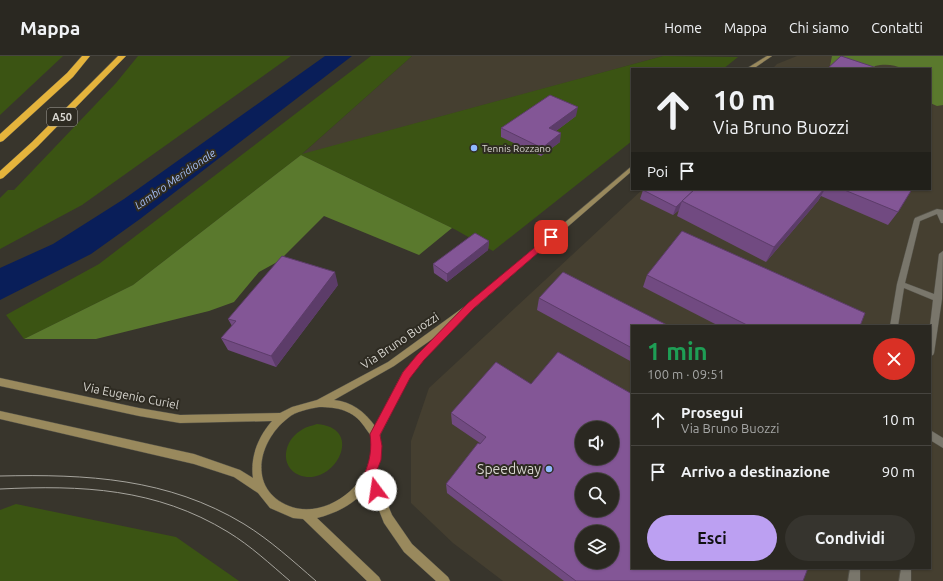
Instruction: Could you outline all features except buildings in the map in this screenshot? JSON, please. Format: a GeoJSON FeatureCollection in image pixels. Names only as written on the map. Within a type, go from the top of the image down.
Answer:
{"type":"FeatureCollection","features":[{"type":"Feature","properties":{"kind":"highway","name":"A50"},"geometry":{"type":"LineString","coordinates":[[0,140],[70,75],[86,56]]}},
{"type":"Feature","properties":{"kind":"highway","name":"A50"},"geometry":{"type":"LineString","coordinates":[[0,176],[35,144],[122,56]]}},
{"type":"Feature","properties":{"kind":"main road"},"geometry":{"type":"LineString","coordinates":[[751,68],[770,56]]}},
{"type":"Feature","properties":{"kind":"main road","name":"Via Bruno Buozzi"},"geometry":{"type":"LineString","coordinates":[[319,403],[392,364],[471,306],[631,169]]}},
{"type":"Feature","properties":{"kind":"main road","name":"Via Bruno Buozzi"},"geometry":{"type":"LineString","coordinates":[[375,434],[406,375],[420,358],[471,306]]}},
{"type":"Feature","properties":{"kind":"main road","name":"Via Eugenio Curiel"},"geometry":{"type":"LineString","coordinates":[[0,382],[139,412],[180,419],[283,417]]}},
{"type":"Feature","properties":{"kind":"main road"},"geometry":{"type":"LineString","coordinates":[[0,415],[194,459],[237,473],[261,489],[271,502],[286,511],[305,514],[325,511],[343,503],[359,491],[370,475],[375,460],[375,434],[362,414],[342,404],[319,403],[299,408],[283,417],[268,433],[258,451],[256,471],[261,489]]}},
{"type":"Feature","properties":{"kind":"main road"},"geometry":{"type":"LineString","coordinates":[[370,475],[388,519],[408,548],[444,581]]}},
{"type":"Feature","properties":{"kind":"main road"},"geometry":{"type":"LineString","coordinates":[[305,514],[375,581]]}},
{"type":"Feature","properties":{"kind":"lane"},"geometry":{"type":"LineString","coordinates":[[894,325],[901,284],[917,220],[941,211],[943,221]]}},
{"type":"Feature","properties":{"kind":"lane"},"geometry":{"type":"LineString","coordinates":[[931,346],[943,254]]}},
{"type":"Feature","properties":{"kind":"lane"},"geometry":{"type":"LineString","coordinates":[[901,284],[938,299]]}},
{"type":"Feature","properties":{"kind":"lane"},"geometry":{"type":"LineString","coordinates":[[931,435],[943,444]]}},
{"type":"Feature","properties":{"kind":"lane"},"geometry":{"type":"LineString","coordinates":[[854,581],[856,569]]}},
{"type":"Feature","properties":{"kind":"lane"},"geometry":{"type":"LineString","coordinates":[[905,581],[906,569]]}},
{"type":"Feature","properties":{"kind":"shaded area"},"geometry":{"type":"Polygon","coordinates":[[[412,56],[663,56],[301,155],[412,56]]]}},
{"type":"Feature","properties":{"kind":"shaded area"},"geometry":{"type":"Polygon","coordinates":[[[797,56],[943,56],[943,581],[503,581],[453,543],[411,503],[411,441],[429,388],[642,190],[931,190],[931,68],[773,68],[777,64],[797,56]]]}},
{"type":"Feature","properties":{"kind":"green space"},"geometry":{"type":"Polygon","coordinates":[[[0,56],[63,56],[0,115],[0,56]]]}},
{"type":"Feature","properties":{"kind":"green space"},"geometry":{"type":"Polygon","coordinates":[[[138,56],[291,56],[82,205],[0,249],[0,198],[8,190],[14,190],[116,83],[138,56]]]}},
{"type":"Feature","properties":{"kind":"green space","name":"Tennis Rozzano"},"geometry":{"type":"Polygon","coordinates":[[[371,56],[412,56],[302,154],[663,56],[738,57],[724,68],[631,68],[631,142],[493,251],[456,230],[301,155],[133,285],[24,339],[6,315],[99,264],[371,56]]]}},
{"type":"Feature","properties":{"kind":"green space"},"geometry":{"type":"Polygon","coordinates":[[[832,56],[943,56],[943,105],[937,106],[931,103],[931,68],[900,68],[892,65],[875,66],[874,68],[833,68],[830,66],[832,56]]]}},
{"type":"Feature","properties":{"kind":"green space"},"geometry":{"type":"Polygon","coordinates":[[[301,155],[452,228],[419,255],[324,216],[279,261],[259,272],[234,302],[209,311],[96,339],[24,339],[133,285],[301,155]]]}},
{"type":"Feature","properties":{"kind":"green space"},"geometry":{"type":"Polygon","coordinates":[[[317,424],[332,428],[340,436],[342,446],[340,456],[333,466],[323,474],[312,477],[299,475],[288,466],[286,460],[287,447],[290,441],[300,431],[317,424]]]}},
{"type":"Feature","properties":{"kind":"green space"},"geometry":{"type":"Polygon","coordinates":[[[16,504],[176,537],[239,581],[0,581],[0,510],[16,504]]]}},
{"type":"Feature","properties":{"kind":"water","name":"Lambro Meridionale"},"geometry":{"type":"Polygon","coordinates":[[[325,56],[352,56],[140,219],[91,254],[0,300],[0,268],[53,244],[124,199],[325,56]]]}},
{"type":"Feature","properties":{"kind":"tram line"},"geometry":{"type":"LineString","coordinates":[[0,476],[64,476],[95,478],[156,488],[186,497],[215,509],[254,530],[316,581]]}},
{"type":"Feature","properties":{"kind":"tram line"},"geometry":{"type":"LineString","coordinates":[[0,489],[89,489],[118,492],[174,506],[201,517],[236,537],[260,555],[290,581]]}},
{"type":"Feature","properties":{"kind":"place","name":"Tennis Rozzano"},"geometry":{"type":"Point","coordinates":[474,148]}},
{"type":"Feature","properties":{"kind":"place","name":"Speedway"},"geometry":{"type":"Point","coordinates":[549,469]}},
{"type":"Feature","properties":{"kind":"route"},"geometry":{"type":"LineString","coordinates":[[376,490],[370,475],[375,460],[375,434],[406,375],[420,358],[471,306],[551,237]]}}]}
